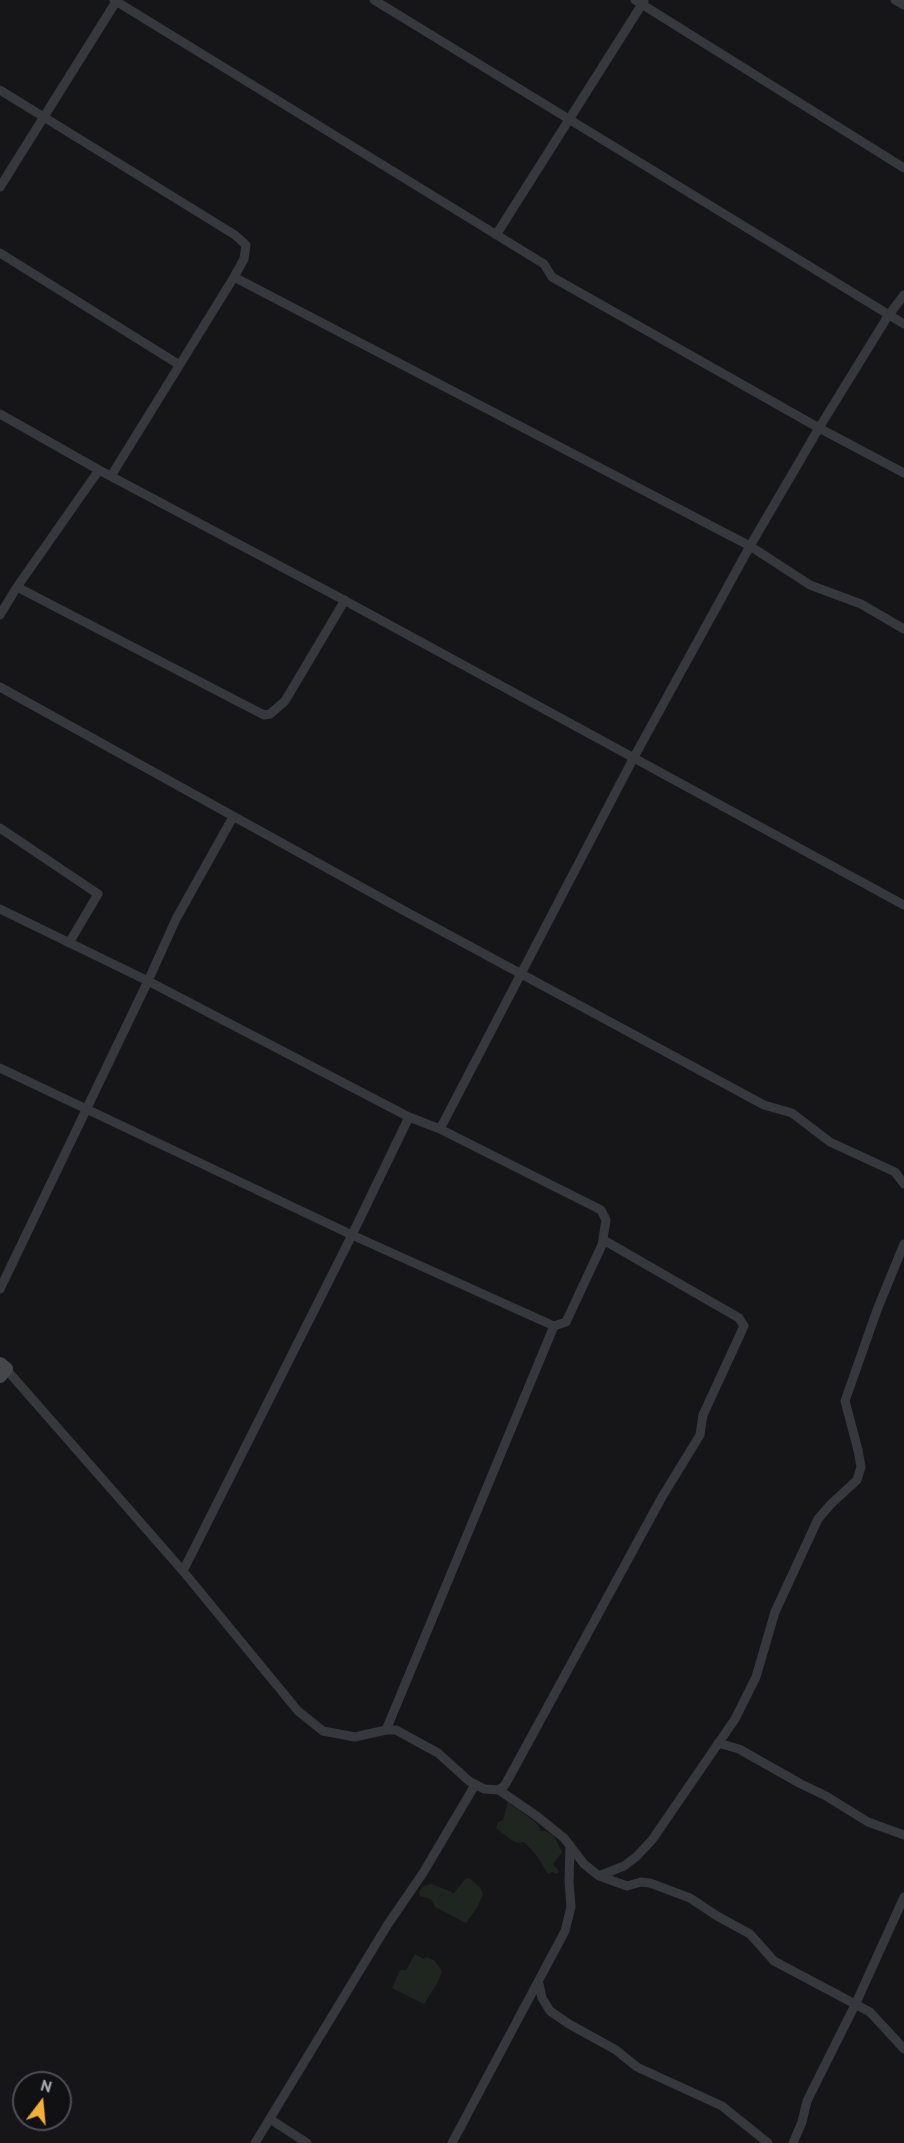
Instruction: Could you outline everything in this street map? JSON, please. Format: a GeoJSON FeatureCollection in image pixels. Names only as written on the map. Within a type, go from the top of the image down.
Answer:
{"type":"FeatureCollection","features":[{"type":"Feature","properties":{"kind":"street"},"geometry":{"type":"LineString","coordinates":[[0,187],[116,0],[544,264],[552,277],[819,428],[904,473]]}},
{"type":"Feature","properties":{"kind":"street"},"geometry":{"type":"LineString","coordinates":[[374,0],[904,324]]}},
{"type":"Feature","properties":{"kind":"street"},"geometry":{"type":"LineString","coordinates":[[895,0],[904,5]]}},
{"type":"Feature","properties":{"kind":"street"},"geometry":{"type":"LineString","coordinates":[[496,235],[641,2],[904,168]]}},
{"type":"Feature","properties":{"kind":"street"},"geometry":{"type":"LineString","coordinates":[[0,90],[246,245],[244,259],[234,277],[178,364],[111,476]]}},
{"type":"Feature","properties":{"kind":"street"},"geometry":{"type":"LineString","coordinates":[[0,253],[178,364]]}},
{"type":"Feature","properties":{"kind":"street"},"geometry":{"type":"LineString","coordinates":[[234,277],[750,546],[810,585],[861,604],[904,629]]}},
{"type":"Feature","properties":{"kind":"street"},"geometry":{"type":"LineString","coordinates":[[440,1129],[633,759],[750,546],[819,428],[888,316],[904,295]]}},
{"type":"Feature","properties":{"kind":"street"},"geometry":{"type":"LineString","coordinates":[[0,414],[99,470],[345,600],[633,759],[904,904]]}},
{"type":"Feature","properties":{"kind":"street"},"geometry":{"type":"LineString","coordinates":[[0,615],[99,470]]}},
{"type":"Feature","properties":{"kind":"street"},"geometry":{"type":"LineString","coordinates":[[17,587],[264,715],[270,714],[285,701],[345,600]]}},
{"type":"Feature","properties":{"kind":"street"},"geometry":{"type":"LineString","coordinates":[[0,687],[233,817],[764,1105],[792,1113],[830,1142],[895,1172],[904,1184]]}},
{"type":"Feature","properties":{"kind":"street"},"geometry":{"type":"LineString","coordinates":[[0,1289],[176,918],[233,817]]}},
{"type":"Feature","properties":{"kind":"street"},"geometry":{"type":"LineString","coordinates":[[0,828],[98,894],[69,943]]}},
{"type":"Feature","properties":{"kind":"street"},"geometry":{"type":"LineString","coordinates":[[0,909],[148,981],[409,1117],[440,1129],[601,1210],[606,1220],[602,1245],[566,1322],[554,1326],[352,1235],[0,1068]]}},
{"type":"Feature","properties":{"kind":"street"},"geometry":{"type":"LineString","coordinates":[[183,1571],[409,1117]]}},
{"type":"Feature","properties":{"kind":"street"},"geometry":{"type":"LineString","coordinates":[[2,1370],[183,1571],[298,1711],[323,1731],[355,1737],[396,1730],[438,1753],[475,1785],[490,1791],[499,1790],[512,1775],[633,1548],[700,1436],[703,1416],[744,1326],[740,1318],[607,1242]]}},
{"type":"Feature","properties":{"kind":"street"},"geometry":{"type":"LineString","coordinates":[[599,1876],[624,1866],[652,1840],[735,1719],[756,1677],[775,1612],[818,1519],[857,1480],[861,1467],[845,1401],[877,1310],[904,1244]]}},
{"type":"Feature","properties":{"kind":"street"},"geometry":{"type":"LineString","coordinates":[[386,1730],[554,1326]]}},
{"type":"Feature","properties":{"kind":"street"},"geometry":{"type":"LineString","coordinates":[[718,1743],[739,1749],[826,1796],[868,1822],[904,1835]]}},
{"type":"Feature","properties":{"kind":"street"},"geometry":{"type":"LineString","coordinates":[[255,2143],[475,1785]]}},
{"type":"Feature","properties":{"kind":"street"},"geometry":{"type":"LineString","coordinates":[[499,1790],[538,1816],[570,1845],[584,1864],[599,1876],[627,1886],[641,1882],[650,1883],[690,1898],[750,1934],[774,1961],[870,2012],[904,2049]]}},
{"type":"Feature","properties":{"kind":"street"},"geometry":{"type":"LineString","coordinates":[[452,2143],[566,1931],[571,1907],[570,1845]]}},
{"type":"Feature","properties":{"kind":"street"},"geometry":{"type":"LineString","coordinates":[[793,2143],[802,2122],[807,2101],[856,2003],[904,1897]]}},
{"type":"Feature","properties":{"kind":"street"},"geometry":{"type":"LineString","coordinates":[[539,1984],[542,1998],[550,2011],[569,2025],[616,2050],[637,2067],[722,2106],[768,2143]]}},
{"type":"Feature","properties":{"kind":"street"},"geometry":{"type":"LineString","coordinates":[[270,2119],[307,2143]]}},
{"type":"Feature","properties":{"kind":"shaded area"},"geometry":{"type":"Polygon","coordinates":[[[508,1802],[538,1825],[541,1831],[554,1836],[562,1852],[553,1864],[559,1871],[557,1874],[552,1872],[548,1874],[537,1856],[524,1842],[518,1843],[511,1840],[496,1828],[498,1822],[503,1820],[508,1802]]]}},
{"type":"Feature","properties":{"kind":"shaded area"},"geometry":{"type":"Polygon","coordinates":[[[469,1878],[480,1887],[483,1894],[477,1908],[466,1923],[435,1907],[431,1899],[420,1896],[419,1892],[424,1886],[432,1884],[454,1893],[465,1879],[469,1878]]]}},
{"type":"Feature","properties":{"kind":"shaded area"},"geometry":{"type":"Polygon","coordinates":[[[415,1954],[424,1959],[426,1957],[434,1960],[442,1971],[424,2004],[392,1988],[400,1970],[406,1970],[415,1954]]]}}]}
